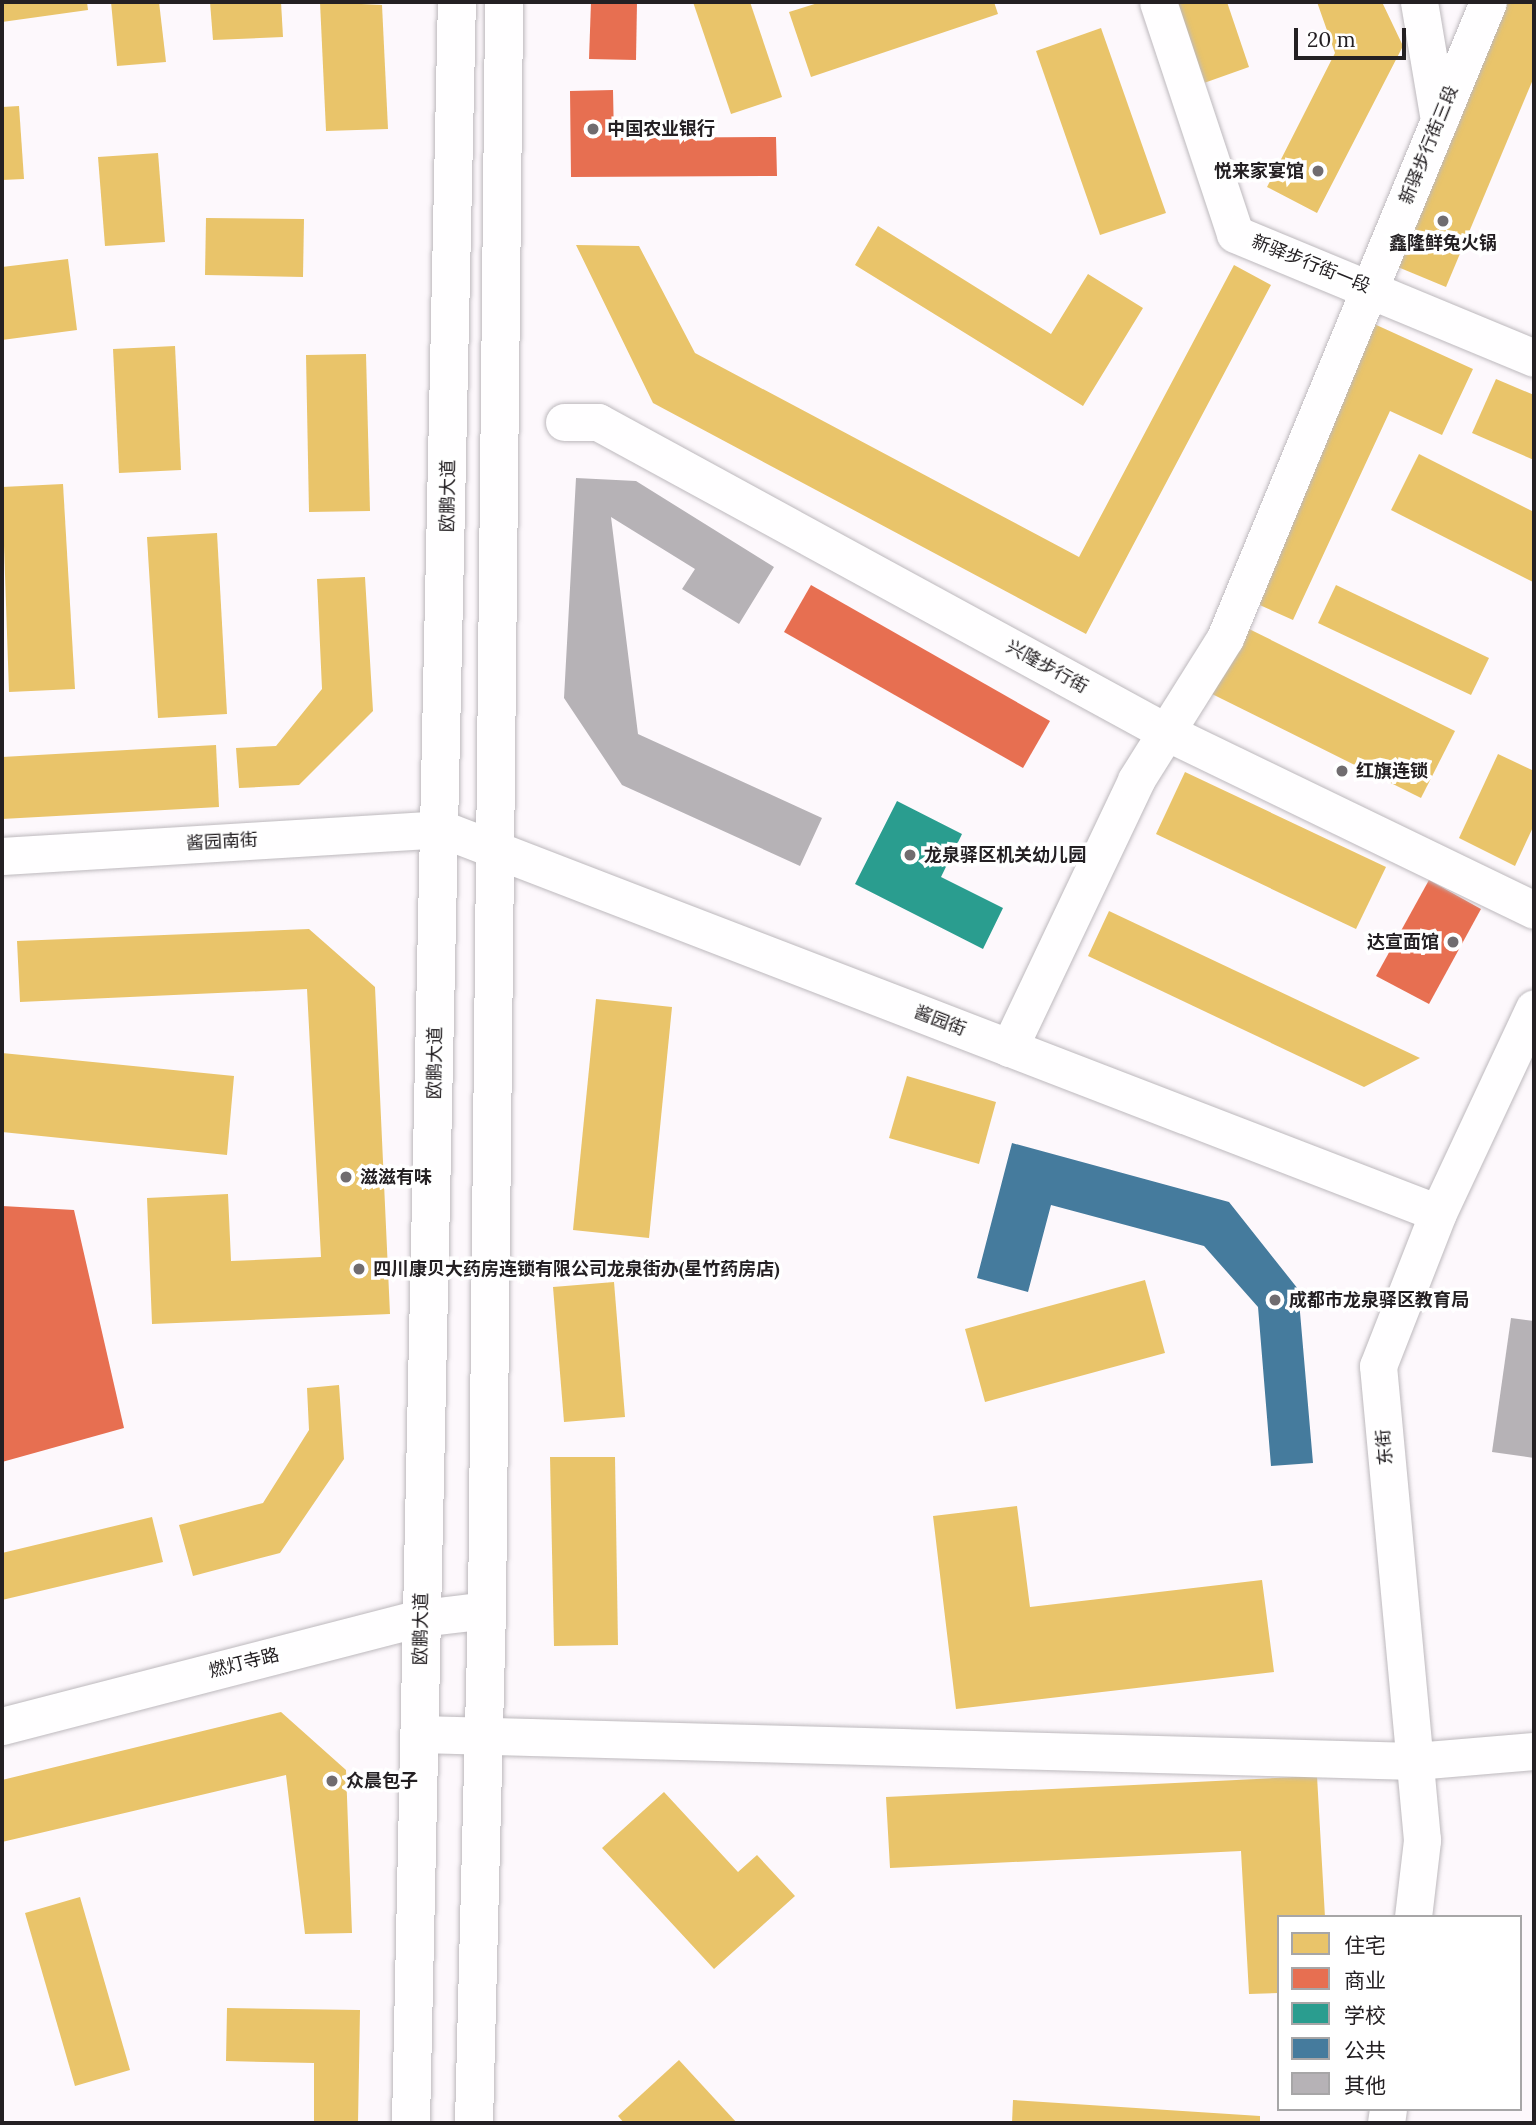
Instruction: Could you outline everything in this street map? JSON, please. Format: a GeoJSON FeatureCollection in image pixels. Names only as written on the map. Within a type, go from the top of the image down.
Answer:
{"type":"FeatureCollection","features":[{"type":"Feature","properties":{"kind":"highway","name":"欧鹏大道"},"geometry":{"type":"LineString","coordinates":[[411,2123],[442,829],[457,2]]}},
{"type":"Feature","properties":{"kind":"highway"},"geometry":{"type":"LineString","coordinates":[[474,2123],[487,1610],[504,2]]}},
{"type":"Feature","properties":{"kind":"street","name":"新驿步行街一段"},"geometry":{"type":"LineString","coordinates":[[1158,2],[1235,234],[1534,358]]}},
{"type":"Feature","properties":{"kind":"street"},"geometry":{"type":"LineString","coordinates":[[1419,2],[1439,120]]}},
{"type":"Feature","properties":{"kind":"street","name":"新驿步行街三段"},"geometry":{"type":"LineString","coordinates":[[1009,1048],[1136,780],[1225,638],[1488,2]]}},
{"type":"Feature","properties":{"kind":"street","name":"兴隆步行街"},"geometry":{"type":"LineString","coordinates":[[564,422],[598,422],[1166,732],[1534,910]]}},
{"type":"Feature","properties":{"kind":"street","name":"酱园街"},"geometry":{"type":"LineString","coordinates":[[442,829],[1438,1213]]}},
{"type":"Feature","properties":{"kind":"street","name":"酱园南街"},"geometry":{"type":"LineString","coordinates":[[2,856],[442,829]]}},
{"type":"Feature","properties":{"kind":"street","name":"东街"},"geometry":{"type":"LineString","coordinates":[[1413,1915],[1422,1840],[1378,1366],[1438,1213],[1534,1008]]}},
{"type":"Feature","properties":{"kind":"street","name":"燃灯寺路"},"geometry":{"type":"LineString","coordinates":[[2,1726],[421,1618],[487,1610]]}},
{"type":"Feature","properties":{"kind":"street"},"geometry":{"type":"LineString","coordinates":[[419,1734],[485,1732],[1415,1761],[1534,1751]]}},
{"type":"Feature","properties":{"kind":"building: 住宅"},"geometry":{"type":"Polygon","coordinates":[[[2,2],[87,2],[88,10],[2,22],[2,2]]]}},
{"type":"Feature","properties":{"kind":"building: 住宅"},"geometry":{"type":"Polygon","coordinates":[[[111,2],[159,2],[166,62],[117,66],[111,2]]]}},
{"type":"Feature","properties":{"kind":"building: 住宅"},"geometry":{"type":"Polygon","coordinates":[[[210,2],[281,2],[283,37],[213,40],[210,2]]]}},
{"type":"Feature","properties":{"kind":"building: 住宅"},"geometry":{"type":"Polygon","coordinates":[[[320,2],[382,5],[388,129],[326,131],[320,2]]]}},
{"type":"Feature","properties":{"kind":"building: 住宅"},"geometry":{"type":"Polygon","coordinates":[[[693,2],[750,2],[782,97],[731,114],[693,2]]]}},
{"type":"Feature","properties":{"kind":"building: 住宅"},"geometry":{"type":"Polygon","coordinates":[[[821,2],[994,2],[998,14],[811,77],[789,12],[821,2]]]}},
{"type":"Feature","properties":{"kind":"building: 住宅"},"geometry":{"type":"Polygon","coordinates":[[[1175,2],[1227,2],[1249,67],[1204,83],[1175,2]]]}},
{"type":"Feature","properties":{"kind":"building: 住宅"},"geometry":{"type":"Polygon","coordinates":[[[1317,2],[1382,2],[1403,46],[1317,213],[1267,187],[1335,53],[1317,2]]]}},
{"type":"Feature","properties":{"kind":"building: 住宅"},"geometry":{"type":"Polygon","coordinates":[[[1504,2],[1534,2],[1534,77],[1446,287],[1393,265],[1504,2]]]}},
{"type":"Feature","properties":{"kind":"building: 住宅"},"geometry":{"type":"Polygon","coordinates":[[[1101,28],[1166,213],[1100,235],[1036,51],[1101,28]]]}},
{"type":"Feature","properties":{"kind":"building: 住宅"},"geometry":{"type":"Polygon","coordinates":[[[19,106],[24,179],[2,180],[2,107],[19,106]]]}},
{"type":"Feature","properties":{"kind":"building: 住宅"},"geometry":{"type":"Polygon","coordinates":[[[158,153],[165,242],[105,246],[98,157],[158,153]]]}},
{"type":"Feature","properties":{"kind":"building: 住宅"},"geometry":{"type":"Polygon","coordinates":[[[206,218],[304,219],[303,277],[205,275],[206,218]]]}},
{"type":"Feature","properties":{"kind":"building: 住宅"},"geometry":{"type":"Polygon","coordinates":[[[878,226],[1051,334],[1088,274],[1143,308],[1083,406],[855,265],[878,226]]]}},
{"type":"Feature","properties":{"kind":"building: 住宅"},"geometry":{"type":"Polygon","coordinates":[[[576,245],[639,246],[695,353],[1079,557],[1234,265],[1271,285],[1086,634],[653,403],[576,245]]]}},
{"type":"Feature","properties":{"kind":"building: 住宅"},"geometry":{"type":"Polygon","coordinates":[[[68,259],[77,330],[2,340],[2,267],[68,259]]]}},
{"type":"Feature","properties":{"kind":"building: 住宅"},"geometry":{"type":"Polygon","coordinates":[[[1372,323],[1473,369],[1442,435],[1390,411],[1293,620],[1244,598],[1372,323]]]}},
{"type":"Feature","properties":{"kind":"building: 住宅"},"geometry":{"type":"Polygon","coordinates":[[[175,346],[181,470],[119,473],[113,349],[175,346]]]}},
{"type":"Feature","properties":{"kind":"building: 住宅"},"geometry":{"type":"Polygon","coordinates":[[[366,354],[370,511],[309,512],[306,355],[366,354]]]}},
{"type":"Feature","properties":{"kind":"building: 住宅"},"geometry":{"type":"Polygon","coordinates":[[[1496,379],[1534,395],[1534,460],[1472,433],[1496,379]]]}},
{"type":"Feature","properties":{"kind":"building: 住宅"},"geometry":{"type":"Polygon","coordinates":[[[1419,454],[1534,512],[1533,582],[1391,510],[1419,454]]]}},
{"type":"Feature","properties":{"kind":"building: 住宅"},"geometry":{"type":"Polygon","coordinates":[[[63,484],[75,689],[9,692],[2,487],[63,484]]]}},
{"type":"Feature","properties":{"kind":"building: 住宅"},"geometry":{"type":"Polygon","coordinates":[[[217,533],[227,714],[158,718],[147,537],[217,533]]]}},
{"type":"Feature","properties":{"kind":"building: 住宅"},"geometry":{"type":"Polygon","coordinates":[[[365,577],[373,711],[299,785],[239,788],[236,748],[276,746],[322,689],[317,579],[365,577]]]}},
{"type":"Feature","properties":{"kind":"building: 住宅"},"geometry":{"type":"Polygon","coordinates":[[[1336,585],[1489,658],[1471,695],[1318,623],[1336,585]]]}},
{"type":"Feature","properties":{"kind":"building: 住宅"},"geometry":{"type":"Polygon","coordinates":[[[1245,627],[1455,731],[1421,798],[1212,694],[1245,627]]]}},
{"type":"Feature","properties":{"kind":"building: 住宅"},"geometry":{"type":"Polygon","coordinates":[[[216,745],[219,807],[2,819],[2,757],[216,745]]]}},
{"type":"Feature","properties":{"kind":"building: 住宅"},"geometry":{"type":"Polygon","coordinates":[[[1498,754],[1534,771],[1534,825],[1515,866],[1459,838],[1498,754]]]}},
{"type":"Feature","properties":{"kind":"building: 住宅"},"geometry":{"type":"Polygon","coordinates":[[[1185,772],[1386,867],[1356,929],[1156,834],[1185,772]]]}},
{"type":"Feature","properties":{"kind":"building: 住宅"},"geometry":{"type":"Polygon","coordinates":[[[1109,911],[1420,1058],[1364,1087],[1088,956],[1109,911]]]}},
{"type":"Feature","properties":{"kind":"building: 住宅"},"geometry":{"type":"Polygon","coordinates":[[[309,929],[375,987],[390,1314],[152,1324],[147,1198],[228,1194],[231,1261],[321,1257],[307,989],[20,1002],[17,941],[309,929]]]}},
{"type":"Feature","properties":{"kind":"building: 住宅"},"geometry":{"type":"Polygon","coordinates":[[[596,999],[672,1007],[649,1238],[573,1230],[596,999]]]}},
{"type":"Feature","properties":{"kind":"building: 住宅"},"geometry":{"type":"Polygon","coordinates":[[[2,1053],[234,1076],[227,1155],[2,1132],[2,1053]]]}},
{"type":"Feature","properties":{"kind":"building: 住宅"},"geometry":{"type":"Polygon","coordinates":[[[907,1076],[996,1102],[979,1164],[889,1138],[907,1076]]]}},
{"type":"Feature","properties":{"kind":"building: 住宅"},"geometry":{"type":"Polygon","coordinates":[[[1145,1280],[1165,1353],[985,1402],[965,1329],[1145,1280]]]}},
{"type":"Feature","properties":{"kind":"building: 住宅"},"geometry":{"type":"Polygon","coordinates":[[[614,1282],[625,1417],[564,1422],[553,1287],[614,1282]]]}},
{"type":"Feature","properties":{"kind":"building: 住宅"},"geometry":{"type":"Polygon","coordinates":[[[339,1385],[344,1459],[280,1553],[193,1576],[179,1525],[263,1503],[309,1430],[307,1388],[339,1385]]]}},
{"type":"Feature","properties":{"kind":"building: 住宅"},"geometry":{"type":"Polygon","coordinates":[[[550,1457],[615,1457],[618,1645],[554,1646],[550,1457]]]}},
{"type":"Feature","properties":{"kind":"building: 住宅"},"geometry":{"type":"Polygon","coordinates":[[[1017,1506],[1030,1607],[1262,1580],[1274,1672],[956,1709],[933,1516],[1017,1506]]]}},
{"type":"Feature","properties":{"kind":"building: 住宅"},"geometry":{"type":"Polygon","coordinates":[[[152,1517],[163,1562],[2,1600],[2,1553],[152,1517]]]}},
{"type":"Feature","properties":{"kind":"building: 住宅"},"geometry":{"type":"Polygon","coordinates":[[[281,1712],[346,1770],[352,1933],[305,1934],[286,1775],[2,1842],[2,1780],[281,1712]]]}},
{"type":"Feature","properties":{"kind":"building: 住宅"},"geometry":{"type":"Polygon","coordinates":[[[1317,1776],[1325,1915],[1277,1915],[1277,1993],[1249,1994],[1241,1851],[890,1868],[886,1797],[1317,1776]]]}},
{"type":"Feature","properties":{"kind":"building: 住宅"},"geometry":{"type":"Polygon","coordinates":[[[664,1792],[738,1872],[757,1855],[795,1896],[714,1969],[602,1848],[664,1792]]]}},
{"type":"Feature","properties":{"kind":"building: 住宅"},"geometry":{"type":"Polygon","coordinates":[[[80,1897],[130,2070],[75,2086],[25,1913],[80,1897]]]}},
{"type":"Feature","properties":{"kind":"building: 住宅"},"geometry":{"type":"Polygon","coordinates":[[[227,2008],[360,2010],[358,2123],[314,2123],[314,2063],[226,2061],[227,2008]]]}},
{"type":"Feature","properties":{"kind":"building: 住宅"},"geometry":{"type":"Polygon","coordinates":[[[679,2060],[737,2123],[624,2123],[618,2116],[679,2060]]]}},
{"type":"Feature","properties":{"kind":"building: 住宅"},"geometry":{"type":"Polygon","coordinates":[[[1013,2100],[1260,2116],[1260,2123],[1012,2123],[1013,2100]]]}},
{"type":"Feature","properties":{"kind":"building: 商业"},"geometry":{"type":"Polygon","coordinates":[[[591,2],[637,2],[636,60],[589,59],[591,2]]]}},
{"type":"Feature","properties":{"kind":"building: 商业"},"geometry":{"type":"Polygon","coordinates":[[[613,90],[614,138],[776,137],[777,176],[571,177],[570,91],[613,90]]]}},
{"type":"Feature","properties":{"kind":"building: 商业"},"geometry":{"type":"Polygon","coordinates":[[[811,585],[1050,721],[1023,768],[784,632],[811,585]]]}},
{"type":"Feature","properties":{"kind":"building: 商业"},"geometry":{"type":"Polygon","coordinates":[[[1429,880],[1481,909],[1429,1004],[1376,976],[1429,880]]]}},
{"type":"Feature","properties":{"kind":"building: 商业"},"geometry":{"type":"Polygon","coordinates":[[[2,1206],[74,1210],[124,1428],[2,1462],[2,1206]]]}},
{"type":"Feature","properties":{"kind":"building: 学校","name":"龙泉驿区机关幼儿园"},"geometry":{"type":"Polygon","coordinates":[[[897,801],[962,834],[941,877],[1003,908],[983,949],[855,884],[897,801]]]}},
{"type":"Feature","properties":{"kind":"building: 公共","name":"成都市龙泉驿区教育局"},"geometry":{"type":"Polygon","coordinates":[[[1012,1143],[1229,1202],[1298,1289],[1313,1463],[1271,1466],[1258,1307],[1204,1246],[1051,1205],[1028,1292],[977,1278],[1012,1143]]]}},
{"type":"Feature","properties":{"kind":"building: 其他"},"geometry":{"type":"Polygon","coordinates":[[[576,478],[636,481],[774,567],[739,624],[682,589],[695,569],[611,517],[638,734],[822,818],[800,866],[622,785],[564,698],[576,478]]]}},
{"type":"Feature","properties":{"kind":"building: 其他"},"geometry":{"type":"Polygon","coordinates":[[[1511,1318],[1534,1321],[1534,1458],[1492,1452],[1511,1318]]]}},
{"type":"Feature","properties":{"kind":"place","name":"中国农业银行"},"geometry":{"type":"Point","coordinates":[593,129]}},
{"type":"Feature","properties":{"kind":"place","name":"悦来家宴馆"},"geometry":{"type":"Point","coordinates":[1318,171]}},
{"type":"Feature","properties":{"kind":"place","name":"鑫隆鲜兔火锅"},"geometry":{"type":"Point","coordinates":[1443,221]}},
{"type":"Feature","properties":{"kind":"place","name":"红旗连锁"},"geometry":{"type":"Point","coordinates":[1342,771]}},
{"type":"Feature","properties":{"kind":"place","name":"龙泉驿区机关幼儿园"},"geometry":{"type":"Point","coordinates":[910,855]}},
{"type":"Feature","properties":{"kind":"place","name":"达宣面馆"},"geometry":{"type":"Point","coordinates":[1453,942]}},
{"type":"Feature","properties":{"kind":"place","name":"滋滋有味"},"geometry":{"type":"Point","coordinates":[346,1177]}},
{"type":"Feature","properties":{"kind":"place","name":"四川康贝大药房连锁有限公司龙泉街办(星竹药房店)"},"geometry":{"type":"Point","coordinates":[359,1269]}},
{"type":"Feature","properties":{"kind":"place","name":"成都市龙泉驿区教育局"},"geometry":{"type":"Point","coordinates":[1275,1300]}},
{"type":"Feature","properties":{"kind":"place","name":"众晨包子"},"geometry":{"type":"Point","coordinates":[332,1781]}}]}
